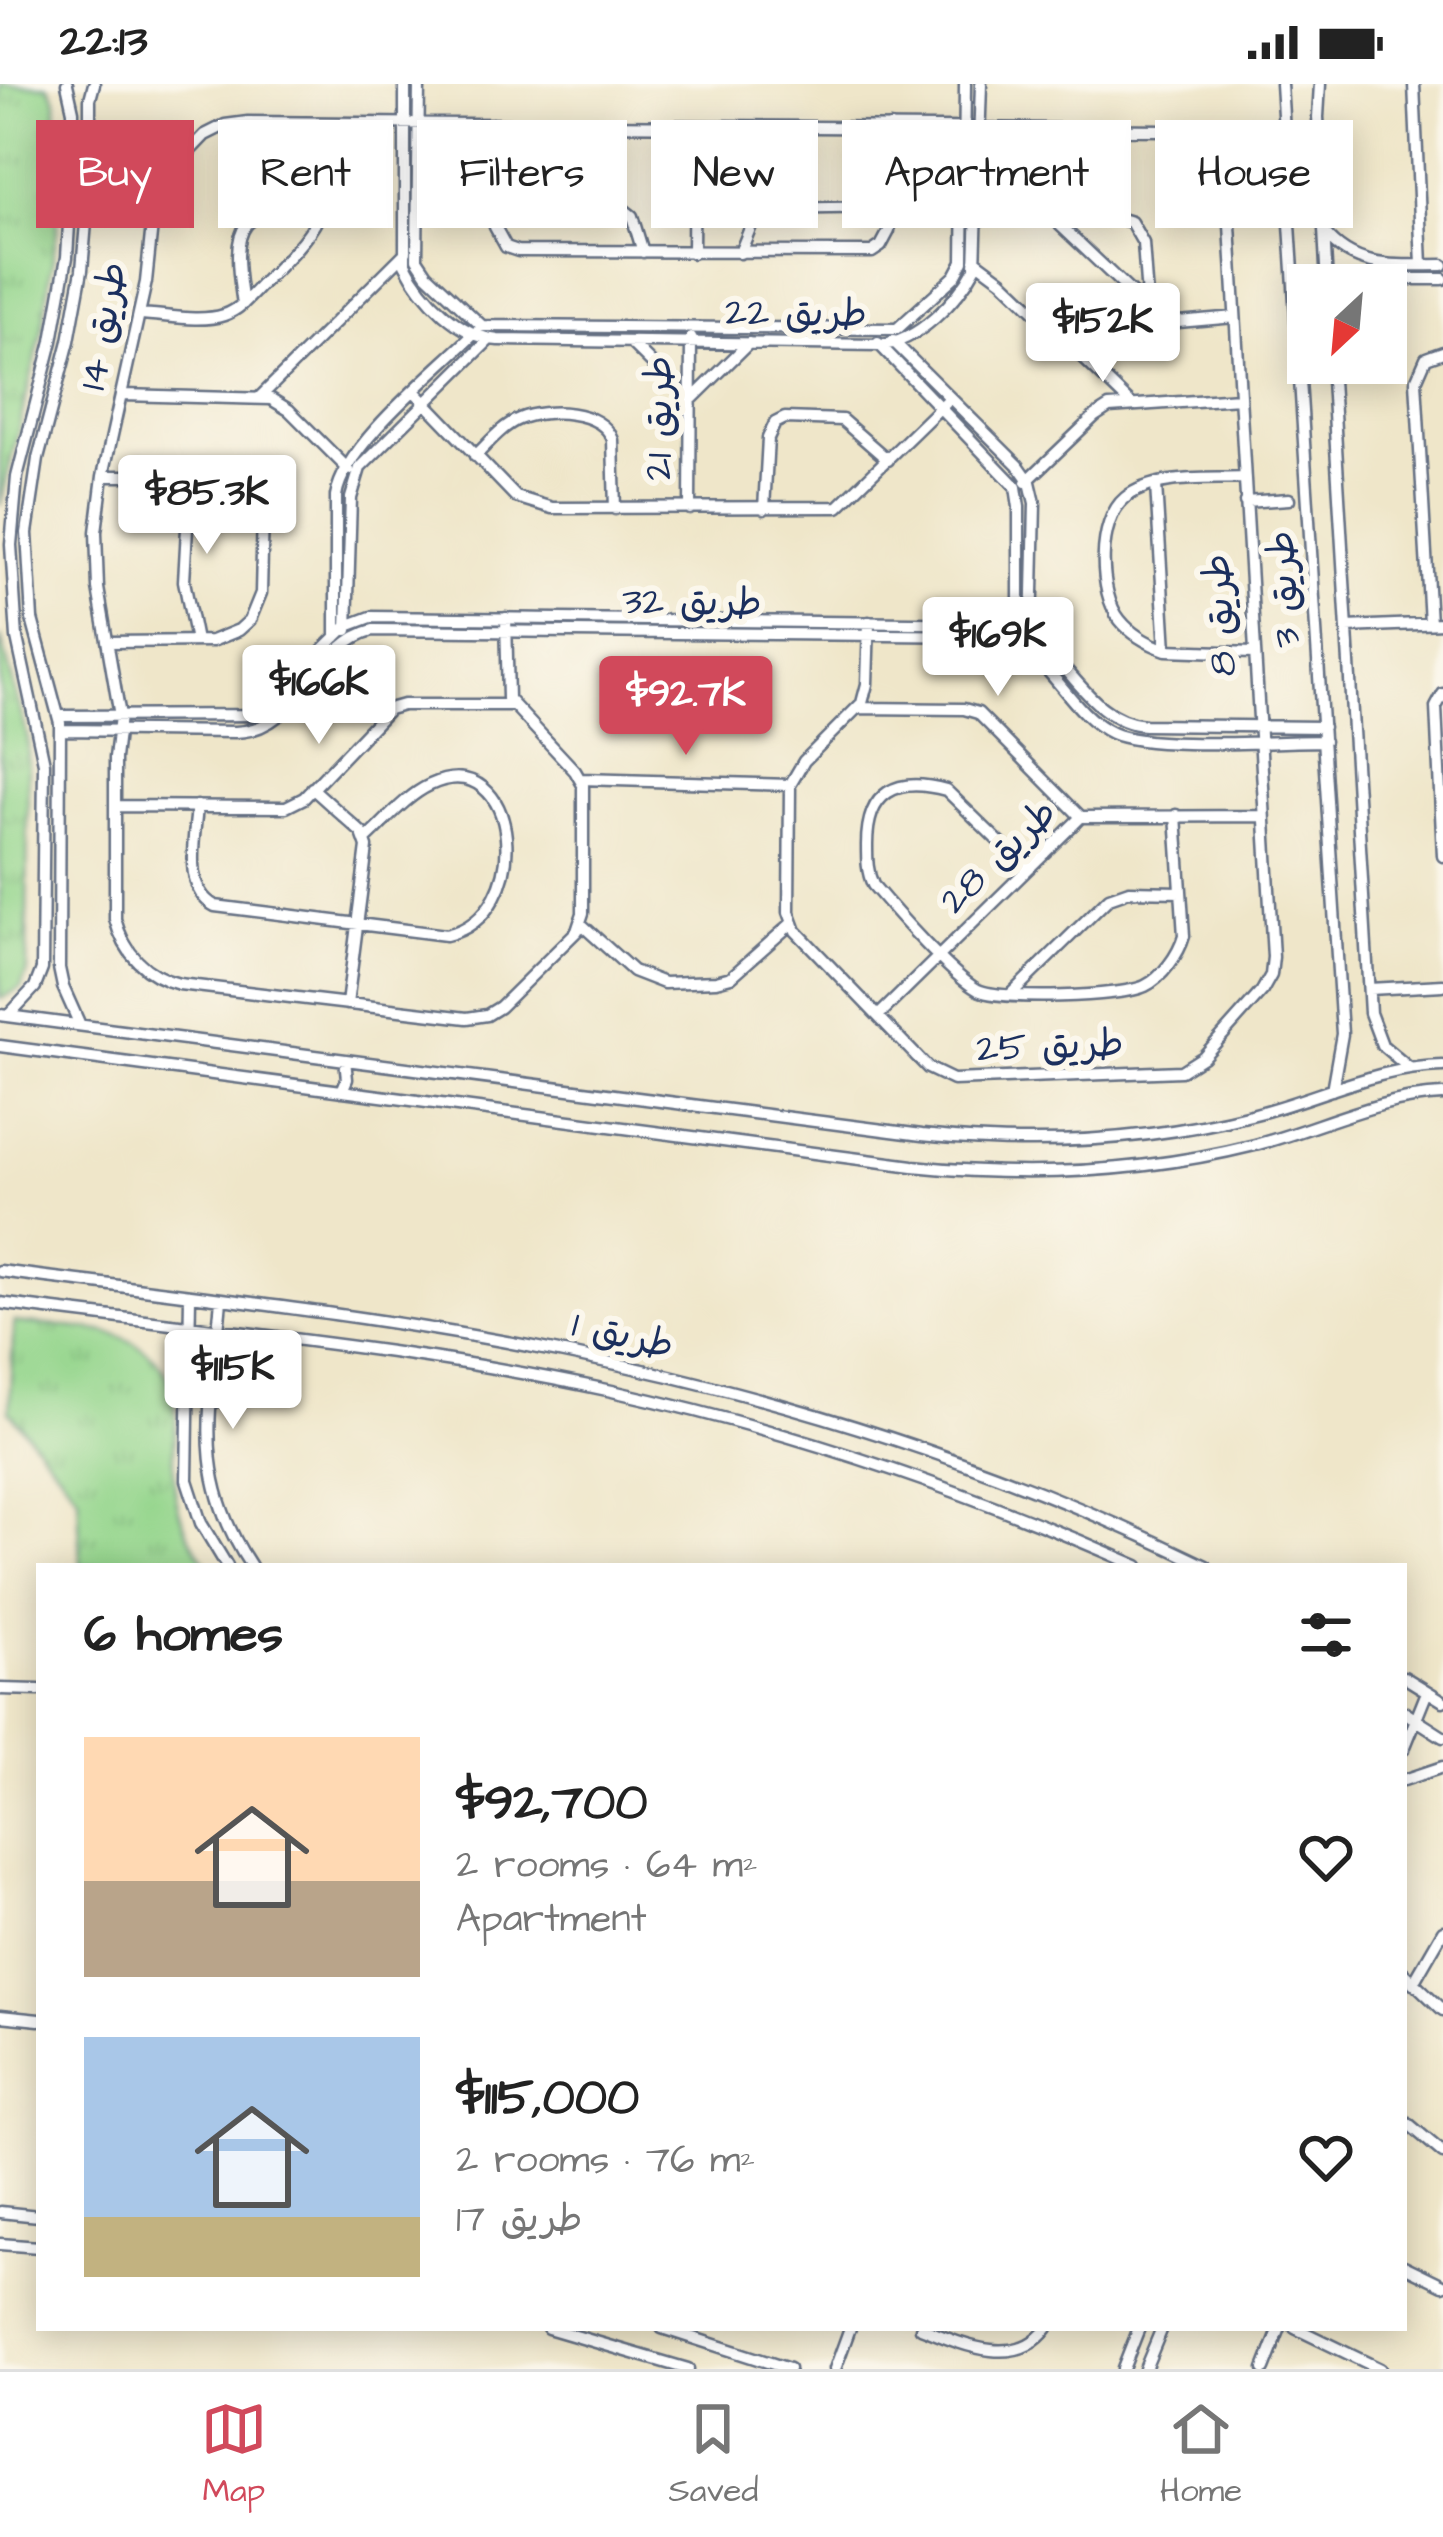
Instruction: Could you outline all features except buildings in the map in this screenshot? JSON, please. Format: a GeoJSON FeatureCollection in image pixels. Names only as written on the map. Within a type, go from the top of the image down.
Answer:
{"type":"FeatureCollection","features":[{"type":"Feature","properties":{"kind":"street"},"geometry":{"type":"LineString","coordinates":[[4,1016],[35,987],[42,969],[44,763],[17,638],[11,545],[22,455],[48,359],[67,257],[73,111],[67,84]]}},
{"type":"Feature","properties":{"kind":"street"},"geometry":{"type":"LineString","coordinates":[[80,1025],[59,968],[60,723],[32,619],[27,533],[38,459],[82,270],[90,176],[89,99],[94,84]]}},
{"type":"Feature","properties":{"kind":"street"},"geometry":{"type":"LineString","coordinates":[[405,84],[403,255],[418,283],[457,325],[478,330]]}},
{"type":"Feature","properties":{"kind":"street"},"geometry":{"type":"LineString","coordinates":[[418,120],[419,84]]}},
{"type":"Feature","properties":{"kind":"street"},"geometry":{"type":"LineString","coordinates":[[965,84],[965,120]]}},
{"type":"Feature","properties":{"kind":"street"},"geometry":{"type":"LineString","coordinates":[[980,120],[981,84]]}},
{"type":"Feature","properties":{"kind":"street","name":"طريق 3"},"geometry":{"type":"LineString","coordinates":[[1282,84],[1342,1034],[1332,1090]]}},
{"type":"Feature","properties":{"kind":"street"},"geometry":{"type":"LineString","coordinates":[[1320,84],[1325,264]]}},
{"type":"Feature","properties":{"kind":"street"},"geometry":{"type":"LineString","coordinates":[[1414,84],[1422,265]]}},
{"type":"Feature","properties":{"kind":"street"},"geometry":{"type":"LineString","coordinates":[[393,124],[417,123]]}},
{"type":"Feature","properties":{"kind":"street","name":"طريق 14"},"geometry":{"type":"LineString","coordinates":[[218,128],[162,177],[152,198],[140,314],[103,476],[96,560],[120,716],[115,919],[126,949],[148,972],[179,984],[467,1018],[487,1016],[581,924]]}},
{"type":"Feature","properties":{"kind":"street","name":"طريق 8"},"geometry":{"type":"LineString","coordinates":[[1131,130],[1175,131],[1206,154],[1224,175],[1228,191],[1257,726]]}},
{"type":"Feature","properties":{"kind":"street"},"geometry":{"type":"LineString","coordinates":[[740,253],[753,221],[770,208],[842,207]]}},
{"type":"Feature","properties":{"kind":"street"},"geometry":{"type":"LineString","coordinates":[[627,212],[643,252]]}},
{"type":"Feature","properties":{"kind":"street"},"geometry":{"type":"LineString","coordinates":[[1131,222],[1143,243],[1148,312]]}},
{"type":"Feature","properties":{"kind":"street"},"geometry":{"type":"LineString","coordinates":[[243,304],[237,245],[246,228]]}},
{"type":"Feature","properties":{"kind":"street"},"geometry":{"type":"LineString","coordinates":[[140,314],[228,314],[313,228]]}},
{"type":"Feature","properties":{"kind":"street"},"geometry":{"type":"LineString","coordinates":[[417,228],[421,268],[478,330]]}},
{"type":"Feature","properties":{"kind":"street"},"geometry":{"type":"LineString","coordinates":[[495,228],[501,243],[512,250],[693,253],[872,252],[887,239],[888,228]]}},
{"type":"Feature","properties":{"kind":"street"},"geometry":{"type":"LineString","coordinates":[[693,228],[693,253]]}},
{"type":"Feature","properties":{"kind":"street"},"geometry":{"type":"LineString","coordinates":[[964,228],[964,256],[1002,280],[1131,404]]}},
{"type":"Feature","properties":{"kind":"street"},"geometry":{"type":"LineString","coordinates":[[977,261],[978,228]]}},
{"type":"Feature","properties":{"kind":"street"},"geometry":{"type":"LineString","coordinates":[[1063,228],[1148,312],[1168,322],[1235,317]]}},
{"type":"Feature","properties":{"kind":"street"},"geometry":{"type":"LineString","coordinates":[[1323,230],[1334,244],[1363,262],[1443,266]]}},
{"type":"Feature","properties":{"kind":"street"},"geometry":{"type":"LineString","coordinates":[[260,397],[417,241]]}},
{"type":"Feature","properties":{"kind":"street","name":"طريق 22"},"geometry":{"type":"LineString","coordinates":[[478,330],[897,329],[955,276],[964,256]]}},
{"type":"Feature","properties":{"kind":"street","name":"طريق 22"},"geometry":{"type":"LineString","coordinates":[[478,330],[490,340],[896,344],[914,334],[965,284],[977,261]]}},
{"type":"Feature","properties":{"kind":"street"},"geometry":{"type":"LineString","coordinates":[[1407,279],[1443,279]]}},
{"type":"Feature","properties":{"kind":"street"},"geometry":{"type":"LineString","coordinates":[[335,657],[336,496],[345,466],[500,327]]}},
{"type":"Feature","properties":{"kind":"street","name":"طريق 21"},"geometry":{"type":"LineString","coordinates":[[690,509],[691,328]]}},
{"type":"Feature","properties":{"kind":"street"},"geometry":{"type":"LineString","coordinates":[[60,723],[118,731],[262,728],[346,645],[351,498],[356,476],[478,330]]}},
{"type":"Feature","properties":{"kind":"street"},"geometry":{"type":"LineString","coordinates":[[876,330],[896,344],[1029,479],[1035,503],[1031,653]]}},
{"type":"Feature","properties":{"kind":"street"},"geometry":{"type":"LineString","coordinates":[[876,330],[880,345],[1010,478],[1017,491],[1019,644]]}},
{"type":"Feature","properties":{"kind":"street"},"geometry":{"type":"LineString","coordinates":[[630,342],[690,401],[749,344]]}},
{"type":"Feature","properties":{"kind":"street"},"geometry":{"type":"LineString","coordinates":[[1347,627],[1436,623],[1416,381],[1426,358],[1443,352]]}},
{"type":"Feature","properties":{"kind":"street","name":"طريق 3"},"geometry":{"type":"LineString","coordinates":[[1332,384],[1369,989],[1377,1035],[1390,1054],[1408,1066]]}},
{"type":"Feature","properties":{"kind":"street"},"geometry":{"type":"LineString","coordinates":[[123,395],[260,397],[289,410],[356,476]]}},
{"type":"Feature","properties":{"kind":"street"},"geometry":{"type":"LineString","coordinates":[[420,397],[504,487],[529,505],[615,509],[838,507],[950,398]]}},
{"type":"Feature","properties":{"kind":"street"},"geometry":{"type":"LineString","coordinates":[[1017,491],[1109,407],[1239,398]]}},
{"type":"Feature","properties":{"kind":"street"},"geometry":{"type":"LineString","coordinates":[[475,456],[522,418],[596,419],[613,440],[615,509]]}},
{"type":"Feature","properties":{"kind":"street"},"geometry":{"type":"LineString","coordinates":[[764,509],[766,446],[780,420],[842,420],[888,460]]}},
{"type":"Feature","properties":{"kind":"street"},"geometry":{"type":"LineString","coordinates":[[103,476],[234,476],[248,482],[261,499],[263,511],[257,608],[250,620],[227,638],[108,642]]}},
{"type":"Feature","properties":{"kind":"street"},"geometry":{"type":"LineString","coordinates":[[190,476],[184,581],[196,641]]}},
{"type":"Feature","properties":{"kind":"street"},"geometry":{"type":"LineString","coordinates":[[1244,478],[1156,484],[1130,495],[1111,517],[1106,590],[1120,620],[1142,640],[1166,650],[1253,652]]}},
{"type":"Feature","properties":{"kind":"street"},"geometry":{"type":"LineString","coordinates":[[1156,484],[1166,650]]}},
{"type":"Feature","properties":{"kind":"street","name":"طريق 8"},"geometry":{"type":"LineString","coordinates":[[1245,502],[1289,499]]}},
{"type":"Feature","properties":{"kind":"street","name":"طريق 32"},"geometry":{"type":"LineString","coordinates":[[347,626],[371,616],[506,625]]}},
{"type":"Feature","properties":{"kind":"street","name":"طريق 32"},"geometry":{"type":"LineString","coordinates":[[346,645],[373,630],[506,625],[869,628],[993,623],[1032,635],[1103,708],[1122,721],[1323,727]]}},
{"type":"Feature","properties":{"kind":"street"},"geometry":{"type":"LineString","coordinates":[[506,625],[506,684],[512,705],[580,779],[584,794],[581,924],[633,971],[664,982],[731,977],[791,923],[790,784],[804,761],[859,708],[867,684],[869,628]]}},
{"type":"Feature","properties":{"kind":"street"},"geometry":{"type":"LineString","coordinates":[[60,723],[120,716],[256,715],[347,626]]}},
{"type":"Feature","properties":{"kind":"street","name":"طريق 32"},"geometry":{"type":"LineString","coordinates":[[869,628],[992,636],[1019,644],[1091,719],[1112,733],[1136,740],[1324,741]]}},
{"type":"Feature","properties":{"kind":"street"},"geometry":{"type":"LineString","coordinates":[[1443,694],[1436,707],[1443,856]]}},
{"type":"Feature","properties":{"kind":"street"},"geometry":{"type":"LineString","coordinates":[[115,806],[286,807],[299,802],[389,709],[512,705]]}},
{"type":"Feature","properties":{"kind":"street"},"geometry":{"type":"LineString","coordinates":[[859,708],[978,713],[1081,817]]}},
{"type":"Feature","properties":{"kind":"street","name":"طريق 25"},"geometry":{"type":"LineString","coordinates":[[791,923],[928,1068],[953,1079],[1127,1075],[1188,1068],[1262,991],[1271,975],[1257,726]]}},
{"type":"Feature","properties":{"kind":"street"},"geometry":{"type":"LineString","coordinates":[[580,779],[790,784]]}},
{"type":"Feature","properties":{"kind":"street"},"geometry":{"type":"LineString","coordinates":[[197,806],[194,880],[210,904],[357,925],[439,935],[455,933],[496,895],[506,866],[506,829],[490,794],[468,782],[431,784],[365,840],[357,925],[347,1004]]}},
{"type":"Feature","properties":{"kind":"street"},"geometry":{"type":"LineString","coordinates":[[1027,869],[946,790],[906,787],[880,798],[868,818],[869,878],[974,988],[1009,996],[1132,990],[1151,983],[1183,942],[1176,815]]}},
{"type":"Feature","properties":{"kind":"street"},"geometry":{"type":"LineString","coordinates":[[313,788],[365,840]]}},
{"type":"Feature","properties":{"kind":"street","name":"طريق 28"},"geometry":{"type":"LineString","coordinates":[[878,1016],[1081,817],[1263,816]]}},
{"type":"Feature","properties":{"kind":"street"},"geometry":{"type":"LineString","coordinates":[[1009,996],[1109,898],[1129,891],[1181,892]]}},
{"type":"Feature","properties":{"kind":"street"},"geometry":{"type":"LineString","coordinates":[[1369,989],[1443,985]]}},
{"type":"Feature","properties":{"kind":"street"},"geometry":{"type":"LineString","coordinates":[[4,1016],[946,1137],[1062,1141],[1177,1130],[1270,1110],[1408,1066],[1443,1066]]}},
{"type":"Feature","properties":{"kind":"street"},"geometry":{"type":"LineString","coordinates":[[0,1046],[939,1168],[1071,1172],[1180,1160],[1273,1140],[1403,1100],[1443,1095]]}},
{"type":"Feature","properties":{"kind":"street"},"geometry":{"type":"LineString","coordinates":[[342,1090],[347,1078],[345,1060]]}},
{"type":"Feature","properties":{"kind":"street"},"geometry":{"type":"LineString","coordinates":[[398,1096],[394,1084],[402,1067]]}},
{"type":"Feature","properties":{"kind":"street"},"geometry":{"type":"LineString","coordinates":[[1177,1130],[1180,1160]]}},
{"type":"Feature","properties":{"kind":"street","name":"طريق 1"},"geometry":{"type":"LineString","coordinates":[[0,1271],[424,1328],[628,1367],[858,1428],[1035,1492],[1199,1563]]}},
{"type":"Feature","properties":{"kind":"street"},"geometry":{"type":"LineString","coordinates":[[190,1296],[188,1480],[201,1523],[225,1563]]}},
{"type":"Feature","properties":{"kind":"street"},"geometry":{"type":"LineString","coordinates":[[332,1316],[334,1298]]}},
{"type":"Feature","properties":{"kind":"street"},"geometry":{"type":"LineString","coordinates":[[221,1300],[209,1447],[213,1487],[232,1537],[249,1563]]}},
{"type":"Feature","properties":{"kind":"street","name":"طريق 1"},"geometry":{"type":"LineString","coordinates":[[0,1304],[527,1375],[686,1409],[905,1474],[1130,1563]]}},
{"type":"Feature","properties":{"kind":"street"},"geometry":{"type":"LineString","coordinates":[[424,1328],[425,1311]]}},
{"type":"Feature","properties":{"kind":"street"},"geometry":{"type":"LineString","coordinates":[[212,1406],[238,1372],[272,1348],[292,1341]]}},
{"type":"Feature","properties":{"kind":"street"},"geometry":{"type":"LineString","coordinates":[[1407,1679],[1443,1702]]}},
{"type":"Feature","properties":{"kind":"street"},"geometry":{"type":"LineString","coordinates":[[0,1689],[36,1690]]}},
{"type":"Feature","properties":{"kind":"street"},"geometry":{"type":"LineString","coordinates":[[1407,1742],[1427,1692]]}},
{"type":"Feature","properties":{"kind":"street"},"geometry":{"type":"LineString","coordinates":[[1407,1714],[1443,1737]]}},
{"type":"Feature","properties":{"kind":"street"},"geometry":{"type":"LineString","coordinates":[[1407,1779],[1443,1767]]}},
{"type":"Feature","properties":{"kind":"street"},"geometry":{"type":"LineString","coordinates":[[1443,1931],[1407,1979],[1443,2010]]}},
{"type":"Feature","properties":{"kind":"street"},"geometry":{"type":"LineString","coordinates":[[0,2016],[36,2020]]}},
{"type":"Feature","properties":{"kind":"street"},"geometry":{"type":"LineString","coordinates":[[1407,2123],[1443,2153]]}},
{"type":"Feature","properties":{"kind":"street"},"geometry":{"type":"LineString","coordinates":[[0,2212],[36,2216]]}},
{"type":"Feature","properties":{"kind":"street"},"geometry":{"type":"LineString","coordinates":[[0,2244],[36,2247]]}},
{"type":"Feature","properties":{"kind":"street"},"geometry":{"type":"LineString","coordinates":[[1407,2267],[1443,2285]]}},
{"type":"Feature","properties":{"kind":"street"},"geometry":{"type":"LineString","coordinates":[[671,2331],[789,2369]]}},
{"type":"Feature","properties":{"kind":"street"},"geometry":{"type":"LineString","coordinates":[[835,2369],[849,2331]]}},
{"type":"Feature","properties":{"kind":"street"},"geometry":{"type":"LineString","coordinates":[[929,2331],[997,2356],[1032,2348],[1045,2331]]}},
{"type":"Feature","properties":{"kind":"street"},"geometry":{"type":"LineString","coordinates":[[1123,2369],[1138,2331]]}},
{"type":"Feature","properties":{"kind":"street"},"geometry":{"type":"LineString","coordinates":[[1145,2369],[1161,2331]]}},
{"type":"Feature","properties":{"kind":"street"},"geometry":{"type":"LineString","coordinates":[[1264,2369],[1279,2331]]}},
{"type":"Feature","properties":{"kind":"street"},"geometry":{"type":"LineString","coordinates":[[1301,2331],[1380,2369]]}},
{"type":"Feature","properties":{"kind":"street"},"geometry":{"type":"LineString","coordinates":[[596,2334],[688,2369]]}},
{"type":"Feature","properties":{"kind":"green space"},"geometry":{"type":"Polygon","coordinates":[[[0,84],[49,86],[56,100],[56,120],[36,120],[36,228],[57,228],[57,232],[41,336],[0,506],[0,84]]]}},
{"type":"Feature","properties":{"kind":"green space"},"geometry":{"type":"Polygon","coordinates":[[[0,635],[28,739],[27,971],[21,988],[0,999],[0,635]]]}},
{"type":"Feature","properties":{"kind":"green space"},"geometry":{"type":"Polygon","coordinates":[[[14,1322],[113,1334],[148,1352],[171,1386],[177,1502],[187,1531],[207,1563],[81,1563],[78,1496],[9,1411],[14,1322]]]}}]}
